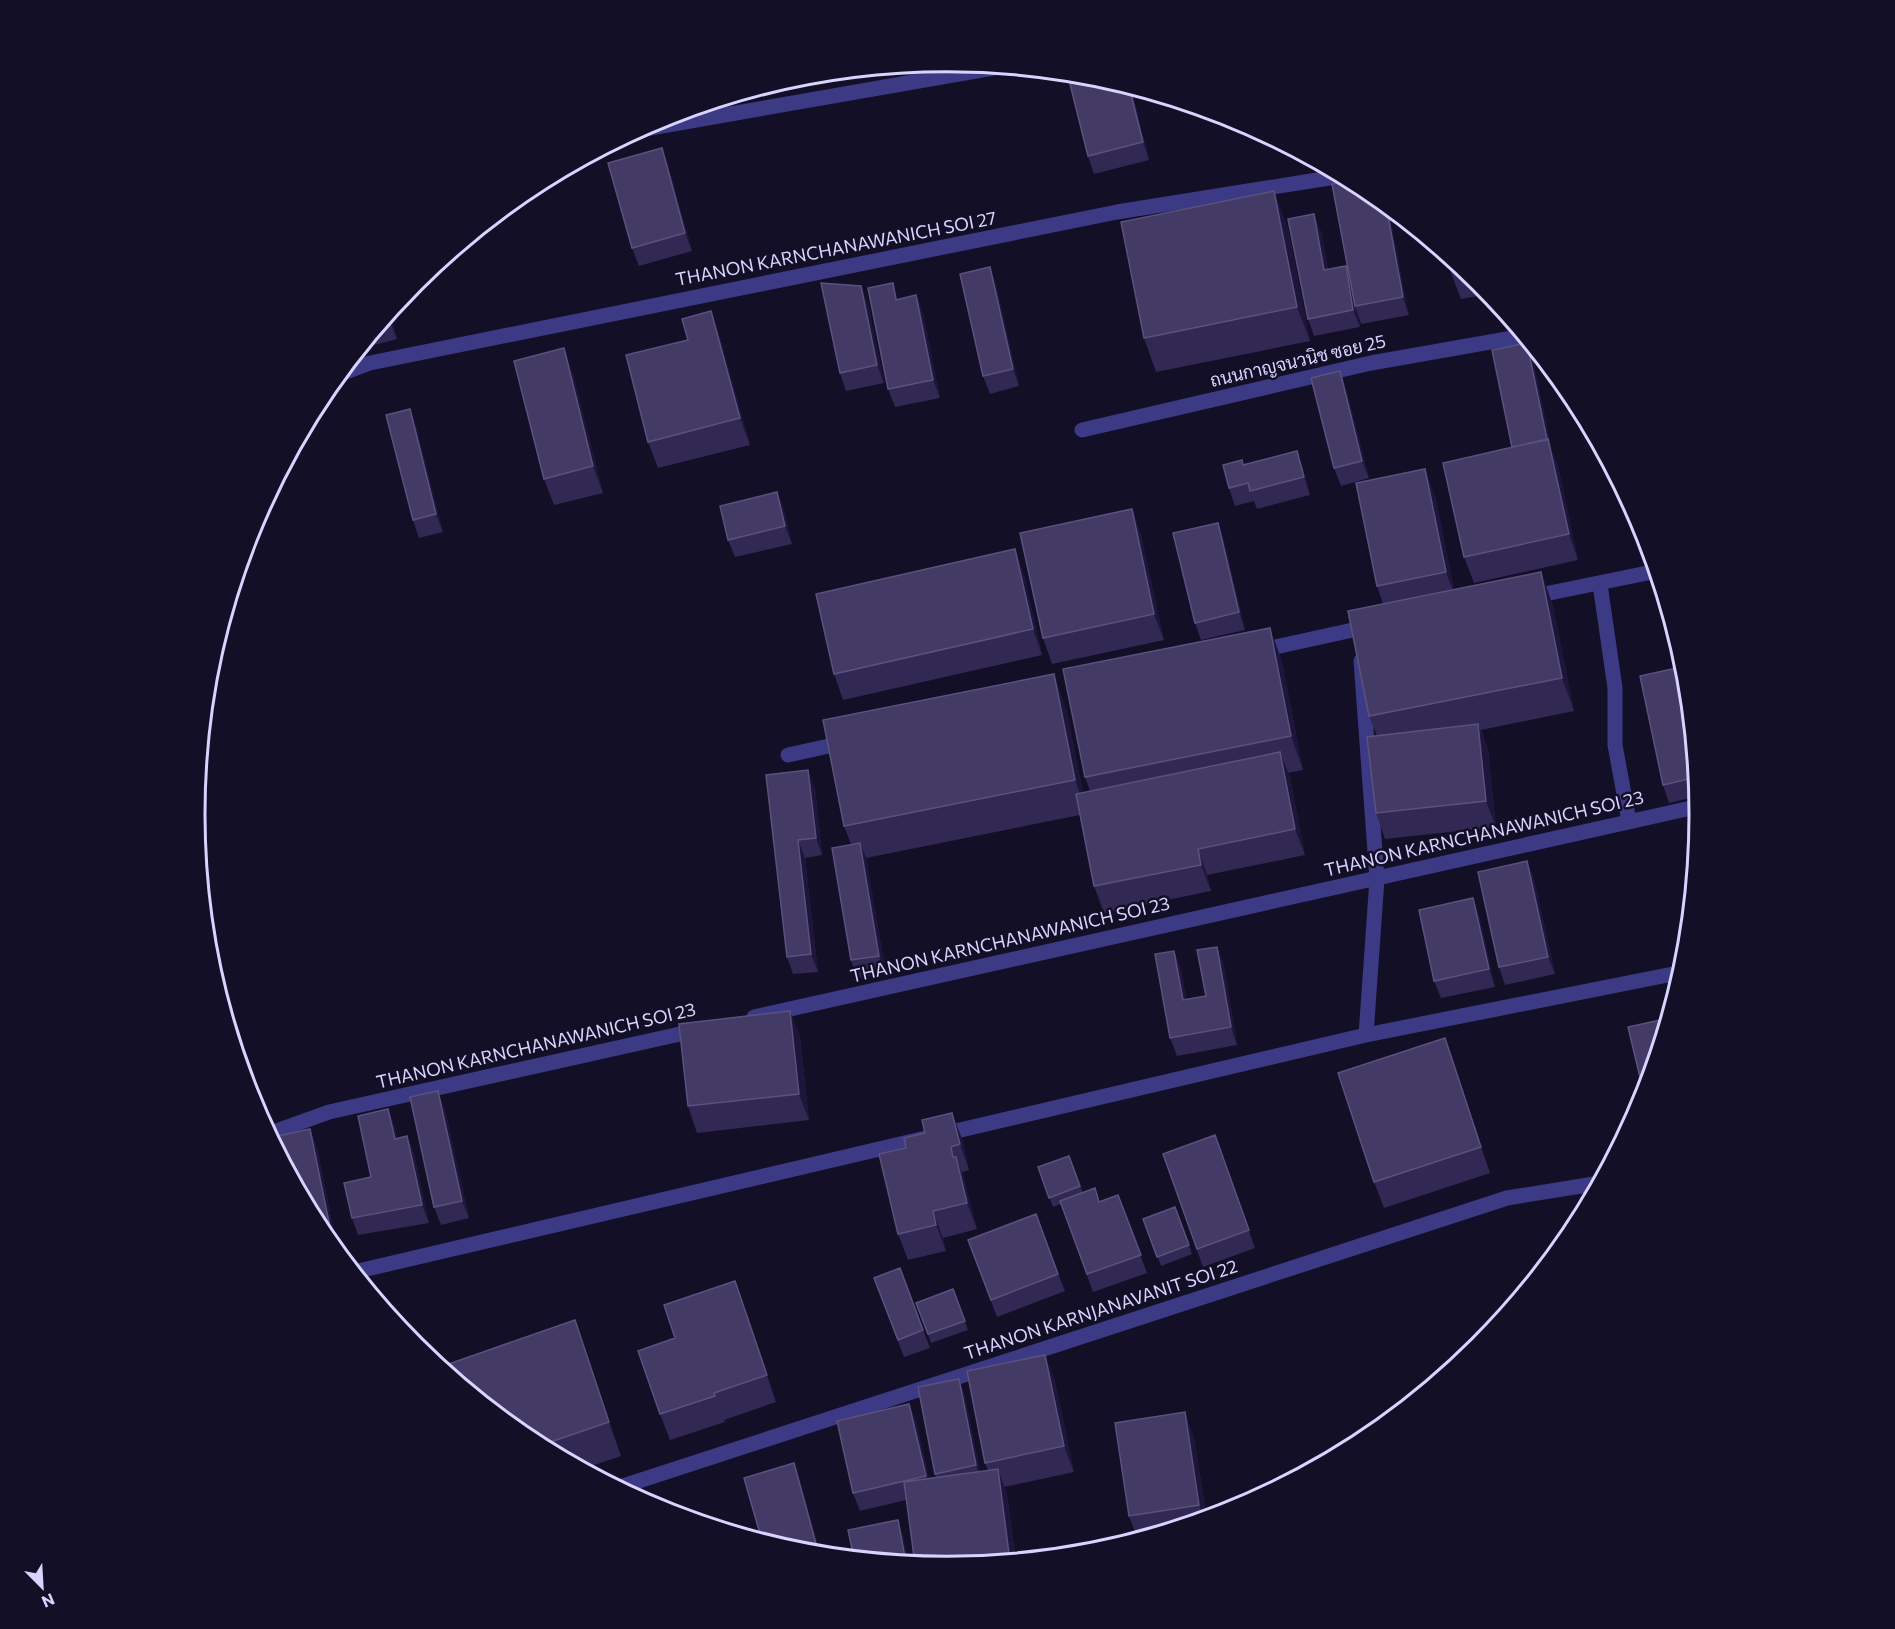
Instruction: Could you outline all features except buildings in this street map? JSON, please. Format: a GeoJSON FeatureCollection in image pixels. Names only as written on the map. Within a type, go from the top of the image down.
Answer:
{"type":"FeatureCollection","features":[{"type":"Feature","properties":{"kind":"street"},"geometry":{"type":"LineString","coordinates":[[680,122],[948,72]]}},
{"type":"Feature","properties":{"kind":"street","name":"THANON KARNCHANAWANICH SOI 27"},"geometry":{"type":"LineString","coordinates":[[353,369],[369,363],[1117,212],[1330,178]]}},
{"type":"Feature","properties":{"kind":"street","name":"ถนนกาญจนวนิช ซอย 25"},"geometry":{"type":"LineString","coordinates":[[1082,430],[1371,363],[1516,337]]}},
{"type":"Feature","properties":{"kind":"street"},"geometry":{"type":"LineString","coordinates":[[1520,598],[1650,573]]}},
{"type":"Feature","properties":{"kind":"street"},"geometry":{"type":"LineString","coordinates":[[1600,584],[1615,688],[1615,745],[1629,820]]}},
{"type":"Feature","properties":{"kind":"street"},"geometry":{"type":"LineString","coordinates":[[1242,654],[1381,624]]}},
{"type":"Feature","properties":{"kind":"street"},"geometry":{"type":"LineString","coordinates":[[1358,628],[1377,879],[1366,1035]]}},
{"type":"Feature","properties":{"kind":"street"},"geometry":{"type":"LineString","coordinates":[[788,754],[858,739]]}},
{"type":"Feature","properties":{"kind":"street","name":"THANON KARNCHANAWANICH SOI 23"},"geometry":{"type":"LineString","coordinates":[[737,1021],[1690,808]]}},
{"type":"Feature","properties":{"kind":"street"},"geometry":{"type":"LineString","coordinates":[[361,1270],[1366,1035],[1673,974]]}},
{"type":"Feature","properties":{"kind":"street","name":"THANON KARNCHANAWANICH SOI 23"},"geometry":{"type":"LineString","coordinates":[[277,1131],[329,1112],[714,1026]]}},
{"type":"Feature","properties":{"kind":"street","name":"THANON KARNJANAVANIT SOI 22"},"geometry":{"type":"LineString","coordinates":[[628,1484],[1507,1198],[1592,1184]]}}]}
